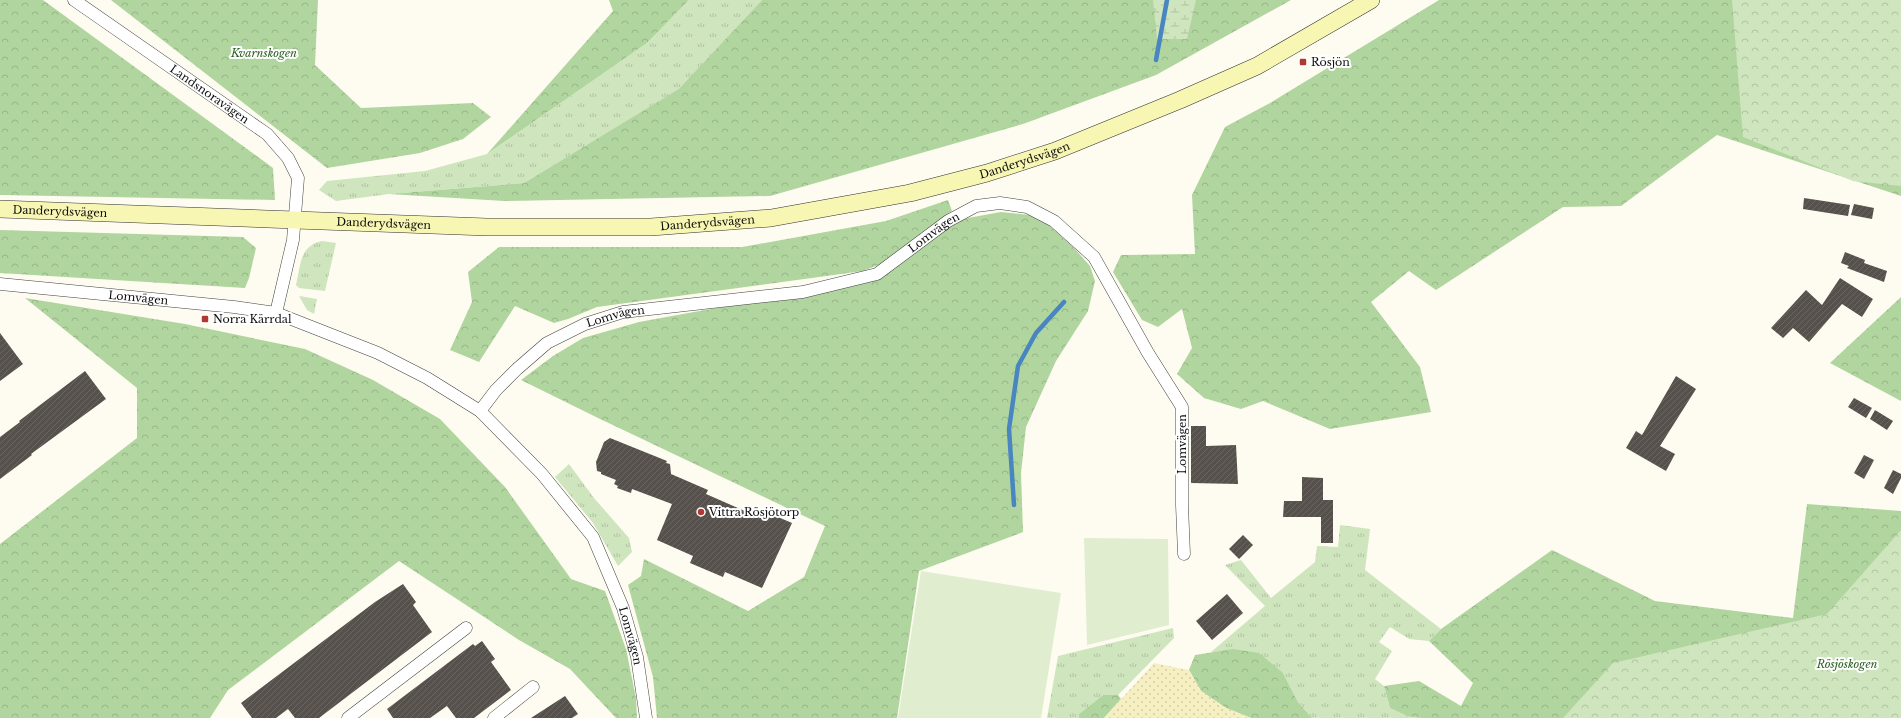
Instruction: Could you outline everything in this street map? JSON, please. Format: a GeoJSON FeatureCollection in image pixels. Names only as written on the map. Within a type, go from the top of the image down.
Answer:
{"type":"FeatureCollection","features":[{"type":"Feature","properties":{"kind":"main road","name":"Danderydsvägen"},"geometry":{"type":"LineString","coordinates":[[0,210],[487,227],[651,227],[771,218],[910,193],[987,173],[1055,151],[1180,100],[1257,66],[1371,0]]}},
{"type":"Feature","properties":{"kind":"street","name":"Landsnoravägen"},"geometry":{"type":"LineString","coordinates":[[74,0],[267,134],[288,158],[298,178],[295,220]]}},
{"type":"Feature","properties":{"kind":"street","name":"Lomvägen"},"geometry":{"type":"LineString","coordinates":[[480,411],[496,390],[517,369],[547,343],[585,324],[623,312],[803,292],[877,274],[948,221],[976,206],[1000,203],[1027,208],[1054,221],[1094,257],[1148,353],[1182,407],[1182,505],[1184,554]]}},
{"type":"Feature","properties":{"kind":"street"},"geometry":{"type":"LineString","coordinates":[[276,313],[293,240],[295,220]]}},
{"type":"Feature","properties":{"kind":"street","name":"Lomvägen"},"geometry":{"type":"LineString","coordinates":[[0,284],[234,306],[276,313],[378,353],[427,378],[480,411],[542,474],[592,537],[623,608],[638,657],[646,718]]}},
{"type":"Feature","properties":{"kind":"street"},"geometry":{"type":"LineString","coordinates":[[348,718],[466,628]]}},
{"type":"Feature","properties":{"kind":"street"},"geometry":{"type":"LineString","coordinates":[[494,718],[532,687]]}},
{"type":"Feature","properties":{"kind":"green space"},"geometry":{"type":"Polygon","coordinates":[[[0,0],[43,0],[273,168],[275,200],[0,195],[0,0]]]}},
{"type":"Feature","properties":{"kind":"green space","name":"Kvarnskogen"},"geometry":{"type":"Polygon","coordinates":[[[111,0],[318,0],[315,65],[361,108],[473,103],[491,117],[463,139],[420,153],[327,168],[111,0]]]}},
{"type":"Feature","properties":{"kind":"green space"},"geometry":{"type":"Polygon","coordinates":[[[609,0],[689,0],[647,43],[487,154],[613,11],[609,0]]]}},
{"type":"Feature","properties":{"kind":"green space"},"geometry":{"type":"Polygon","coordinates":[[[689,0],[762,0],[680,89],[524,183],[389,194],[336,201],[319,190],[327,181],[425,171],[487,154],[647,43],[689,0]]]}},
{"type":"Feature","properties":{"kind":"green space"},"geometry":{"type":"Polygon","coordinates":[[[762,0],[1291,0],[1156,75],[1023,124],[770,196],[504,201],[389,194],[524,183],[679,89],[762,0]]]}},
{"type":"Feature","properties":{"kind":"green space"},"geometry":{"type":"Polygon","coordinates":[[[1153,0],[1196,0],[1187,39],[1157,39],[1153,0]]]}},
{"type":"Feature","properties":{"kind":"green space"},"geometry":{"type":"Polygon","coordinates":[[[1439,0],[1901,0],[1901,196],[1717,135],[1621,206],[1563,207],[1436,290],[1409,271],[1371,302],[1420,367],[1431,412],[1330,429],[1263,401],[1241,409],[1204,398],[1177,374],[1192,348],[1182,309],[1158,327],[1142,320],[1113,272],[1121,255],[1195,254],[1192,195],[1225,127],[1270,103],[1439,0]]]}},
{"type":"Feature","properties":{"kind":"green space"},"geometry":{"type":"Polygon","coordinates":[[[1732,0],[1901,0],[1901,186],[1853,181],[1743,137],[1732,0]]]}},
{"type":"Feature","properties":{"kind":"green space"},"geometry":{"type":"Polygon","coordinates":[[[948,200],[952,211],[920,234],[891,260],[863,271],[597,307],[554,323],[515,306],[479,362],[450,350],[472,302],[468,272],[499,247],[742,247],[886,221],[948,200]]]}},
{"type":"Feature","properties":{"kind":"green space"},"geometry":{"type":"Polygon","coordinates":[[[1001,212],[1039,216],[1075,249],[1090,266],[1095,281],[1088,311],[1056,361],[1026,427],[1021,473],[1023,532],[919,571],[897,718],[657,718],[653,677],[628,585],[641,576],[644,559],[748,611],[804,577],[825,526],[521,380],[553,356],[583,338],[639,322],[882,278],[947,225],[968,218],[1001,212]]]}},
{"type":"Feature","properties":{"kind":"green space"},"geometry":{"type":"Polygon","coordinates":[[[0,230],[243,237],[256,248],[249,278],[245,288],[0,273],[0,230]]]}},
{"type":"Feature","properties":{"kind":"green space"},"geometry":{"type":"Polygon","coordinates":[[[322,241],[336,243],[325,291],[299,288],[296,285],[302,257],[309,247],[322,241]]]}},
{"type":"Feature","properties":{"kind":"green space"},"geometry":{"type":"Polygon","coordinates":[[[299,296],[317,299],[314,314],[307,310],[299,296]]]}},
{"type":"Feature","properties":{"kind":"green space"},"geometry":{"type":"Polygon","coordinates":[[[1901,297],[1901,401],[1830,363],[1901,297]]]}},
{"type":"Feature","properties":{"kind":"green space"},"geometry":{"type":"Polygon","coordinates":[[[25,298],[185,324],[305,349],[373,380],[440,419],[505,487],[571,579],[605,591],[626,649],[636,698],[637,718],[616,718],[570,669],[519,640],[399,561],[228,690],[210,718],[0,718],[0,544],[137,438],[137,388],[25,298]]]}},
{"type":"Feature","properties":{"kind":"green space"},"geometry":{"type":"Polygon","coordinates":[[[569,464],[594,498],[629,538],[632,552],[618,566],[593,523],[555,477],[569,464]]]}},
{"type":"Feature","properties":{"kind":"green space"},"geometry":{"type":"Polygon","coordinates":[[[1807,504],[1901,511],[1901,718],[1421,718],[1407,716],[1390,708],[1384,686],[1419,681],[1461,706],[1473,683],[1429,641],[1441,629],[1552,550],[1655,601],[1793,618],[1807,504]]]}},
{"type":"Feature","properties":{"kind":"green space"},"geometry":{"type":"Polygon","coordinates":[[[1340,525],[1370,529],[1365,570],[1441,629],[1429,641],[1409,639],[1390,627],[1379,642],[1392,651],[1375,679],[1384,686],[1390,708],[1407,716],[1421,718],[1312,718],[1298,702],[1283,673],[1211,652],[1265,606],[1225,565],[1241,560],[1271,598],[1315,562],[1317,546],[1338,547],[1340,525]]]}},
{"type":"Feature","properties":{"kind":"green space","name":"Rösjöskogen"},"geometry":{"type":"Polygon","coordinates":[[[1901,530],[1901,718],[1563,718],[1613,663],[1827,614],[1901,530]]]}},
{"type":"Feature","properties":{"kind":"green space"},"geometry":{"type":"Polygon","coordinates":[[[1084,538],[1168,539],[1169,625],[1087,645],[1084,538]]]}},
{"type":"Feature","properties":{"kind":"green space"},"geometry":{"type":"Polygon","coordinates":[[[921,571],[1061,593],[1041,718],[898,718],[921,571]]]}},
{"type":"Feature","properties":{"kind":"green space"},"geometry":{"type":"Polygon","coordinates":[[[1173,628],[1174,638],[1118,695],[1103,695],[1079,714],[1079,718],[1047,718],[1058,656],[1173,628]]]}},
{"type":"Feature","properties":{"kind":"green space"},"geometry":{"type":"Polygon","coordinates":[[[1233,649],[1259,653],[1283,673],[1298,702],[1312,718],[1251,718],[1226,708],[1201,691],[1189,670],[1195,655],[1233,649]]]}},
{"type":"Feature","properties":{"kind":"green space"},"geometry":{"type":"Polygon","coordinates":[[[1103,695],[1118,695],[1121,699],[1104,718],[1079,718],[1079,714],[1103,695]]]}},
{"type":"Feature","properties":{"kind":"sand"},"geometry":{"type":"Polygon","coordinates":[[[1154,663],[1189,670],[1201,691],[1226,708],[1251,718],[1104,718],[1154,663]]]}},
{"type":"Feature","properties":{"kind":"building"},"geometry":{"type":"Polygon","coordinates":[[[1804,198],[1850,205],[1848,216],[1803,209],[1804,198]]]}},
{"type":"Feature","properties":{"kind":"building"},"geometry":{"type":"Polygon","coordinates":[[[1854,204],[1874,208],[1872,219],[1851,215],[1854,204]]]}},
{"type":"Feature","properties":{"kind":"building"},"geometry":{"type":"Polygon","coordinates":[[[1845,252],[1865,260],[1864,263],[1887,271],[1884,282],[1847,268],[1849,266],[1841,263],[1845,252]]]}},
{"type":"Feature","properties":{"kind":"building"},"geometry":{"type":"Polygon","coordinates":[[[1840,278],[1873,299],[1862,317],[1842,304],[1809,342],[1793,328],[1783,338],[1771,328],[1806,290],[1822,305],[1840,278]]]}},
{"type":"Feature","properties":{"kind":"building"},"geometry":{"type":"Polygon","coordinates":[[[0,333],[23,364],[0,381],[0,333]]]}},
{"type":"Feature","properties":{"kind":"building"},"geometry":{"type":"Polygon","coordinates":[[[85,371],[106,399],[31,454],[32,455],[0,479],[0,437],[85,371]]]}},
{"type":"Feature","properties":{"kind":"building"},"geometry":{"type":"Polygon","coordinates":[[[1676,376],[1696,389],[1660,446],[1675,454],[1666,471],[1626,448],[1636,431],[1642,435],[1676,376]]]}},
{"type":"Feature","properties":{"kind":"building"},"geometry":{"type":"Polygon","coordinates":[[[1854,398],[1872,408],[1866,418],[1848,407],[1854,398]]]}},
{"type":"Feature","properties":{"kind":"building"},"geometry":{"type":"Polygon","coordinates":[[[1875,410],[1893,421],[1887,430],[1870,419],[1875,410]]]}},
{"type":"Feature","properties":{"kind":"building"},"geometry":{"type":"Polygon","coordinates":[[[1191,426],[1206,426],[1206,446],[1236,445],[1238,484],[1191,483],[1191,426]]]}},
{"type":"Feature","properties":{"kind":"building"},"geometry":{"type":"Polygon","coordinates":[[[610,438],[667,461],[666,463],[670,464],[671,474],[708,490],[706,494],[763,519],[766,512],[792,523],[762,588],[725,572],[723,577],[690,563],[693,556],[657,540],[672,504],[632,489],[631,493],[617,488],[618,486],[614,484],[616,480],[597,471],[596,462],[604,442],[610,438]]]}},
{"type":"Feature","properties":{"kind":"building"},"geometry":{"type":"Polygon","coordinates":[[[1864,455],[1874,460],[1864,479],[1854,473],[1864,455]]]}},
{"type":"Feature","properties":{"kind":"building"},"geometry":{"type":"Polygon","coordinates":[[[1893,470],[1901,474],[1901,478],[1893,494],[1884,488],[1893,470]]]}},
{"type":"Feature","properties":{"kind":"building"},"geometry":{"type":"Polygon","coordinates":[[[1302,477],[1323,478],[1323,500],[1333,500],[1333,543],[1321,543],[1321,517],[1283,517],[1284,501],[1302,501],[1302,477]]]}},
{"type":"Feature","properties":{"kind":"building"},"geometry":{"type":"Polygon","coordinates":[[[1243,535],[1253,545],[1239,559],[1229,549],[1243,535]]]}},
{"type":"Feature","properties":{"kind":"building"},"geometry":{"type":"Polygon","coordinates":[[[403,584],[416,602],[413,605],[432,632],[319,718],[295,718],[288,709],[276,718],[252,718],[241,703],[375,602],[403,584]]]}},
{"type":"Feature","properties":{"kind":"building"},"geometry":{"type":"Polygon","coordinates":[[[1227,594],[1243,613],[1212,640],[1196,621],[1227,594]]]}},
{"type":"Feature","properties":{"kind":"building"},"geometry":{"type":"Polygon","coordinates":[[[482,641],[495,659],[491,662],[511,690],[474,718],[456,718],[447,706],[430,718],[393,718],[387,709],[473,644],[475,646],[482,641]]]}},
{"type":"Feature","properties":{"kind":"building"},"geometry":{"type":"Polygon","coordinates":[[[565,696],[578,714],[572,718],[531,718],[565,696]]]}},
{"type":"Feature","properties":{"kind":"waterway"},"geometry":{"type":"LineString","coordinates":[[1156,60],[1167,0]]}},
{"type":"Feature","properties":{"kind":"waterway"},"geometry":{"type":"LineString","coordinates":[[1014,505],[1009,429],[1018,366],[1036,333],[1064,302]]}},
{"type":"Feature","properties":{"kind":"place","name":"Rösjön"},"geometry":{"type":"Point","coordinates":[1303,62]}},
{"type":"Feature","properties":{"kind":"place","name":"Norra Kärrdal"},"geometry":{"type":"Point","coordinates":[205,319]}},
{"type":"Feature","properties":{"kind":"place","name":"Vittra Rösjötorp"},"geometry":{"type":"Point","coordinates":[701,512]}}]}
